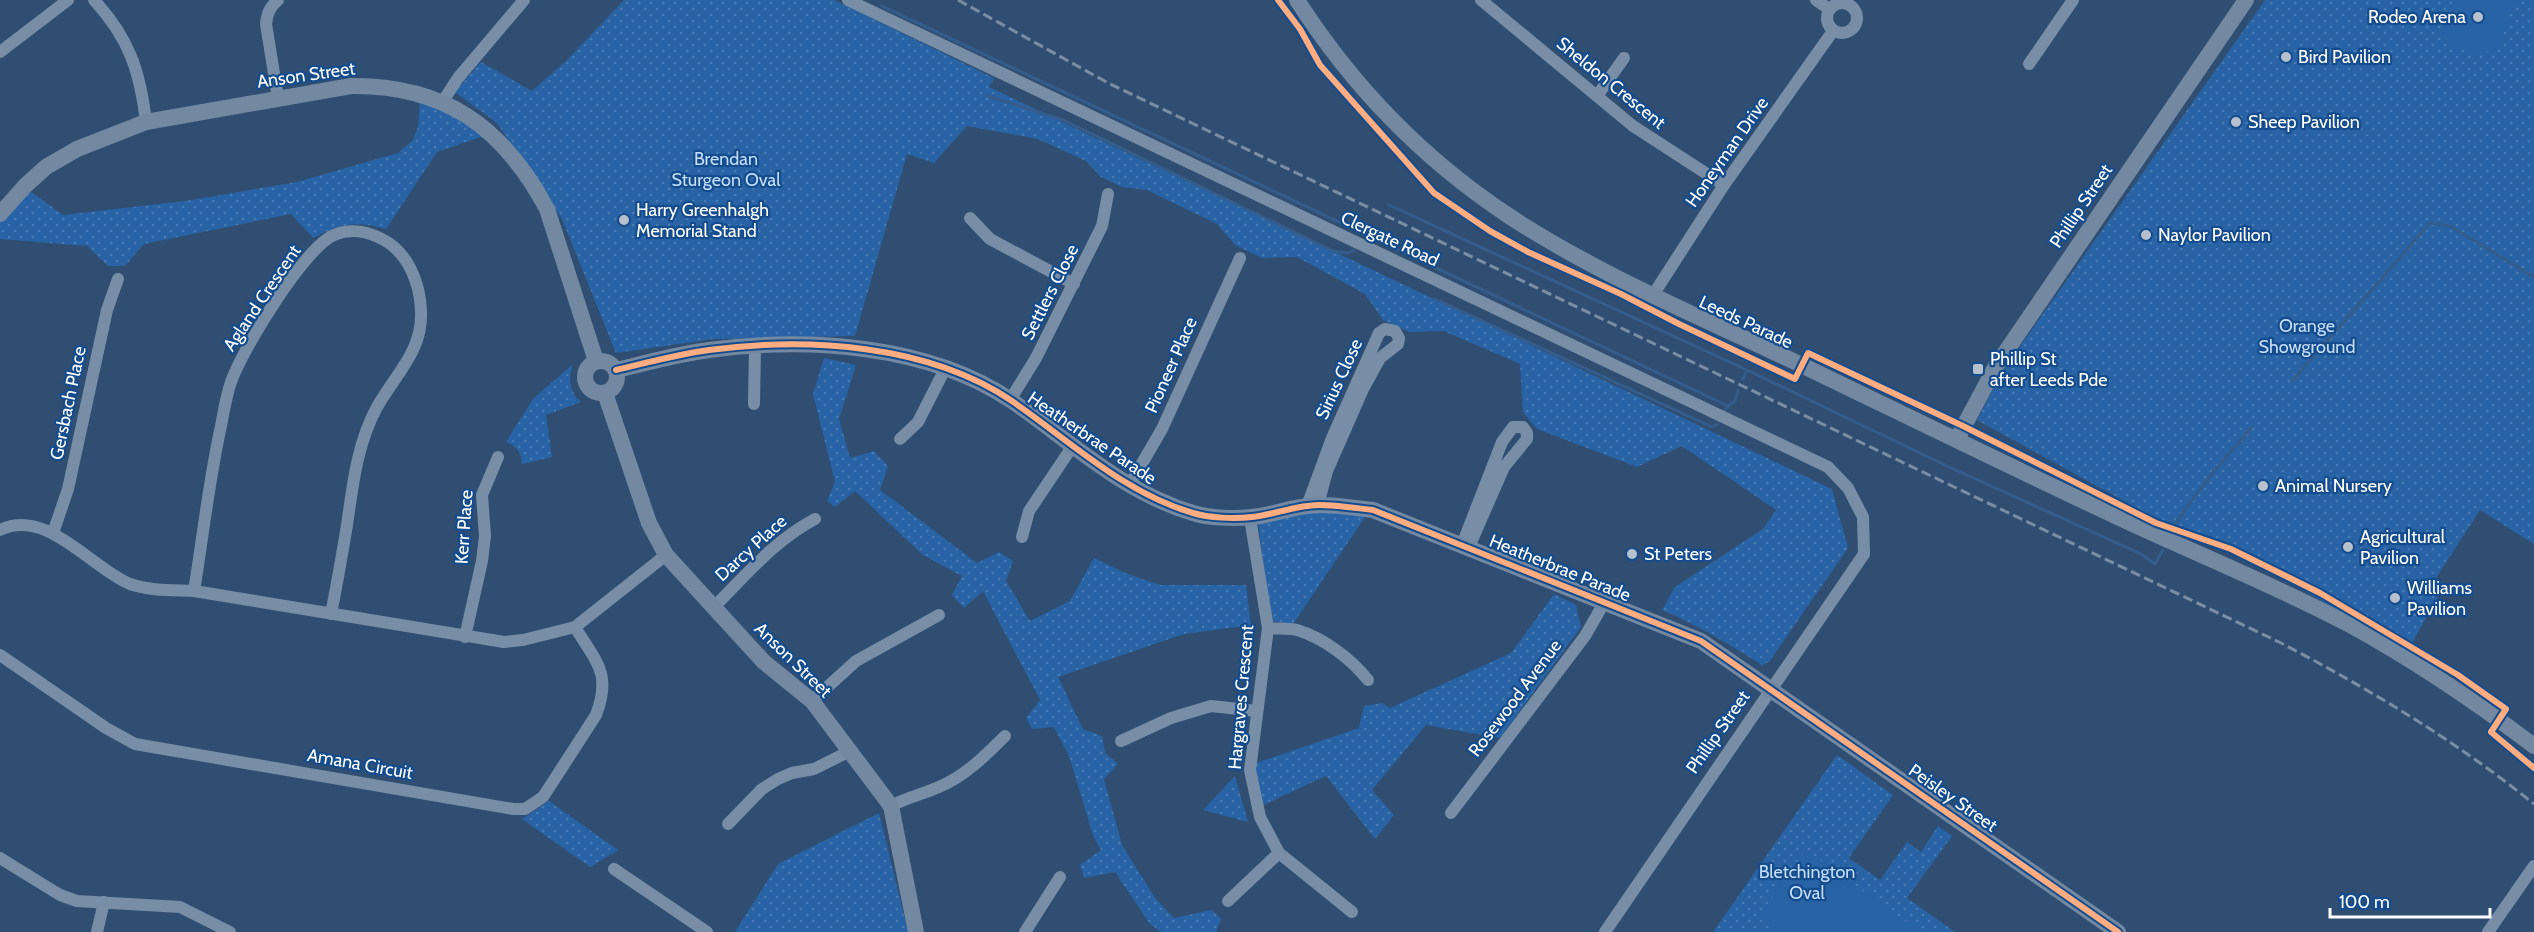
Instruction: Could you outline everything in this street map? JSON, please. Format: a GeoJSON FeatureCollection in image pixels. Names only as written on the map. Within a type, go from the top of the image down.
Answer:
{"type":"FeatureCollection","features":[{"type":"Feature","properties":{"kind":"street"},"geometry":{"type":"LineString","coordinates":[[0,52],[68,0]]}},
{"type":"Feature","properties":{"kind":"street"},"geometry":{"type":"LineString","coordinates":[[93,0],[108,15],[124,38],[136,66],[142,89],[146,122]]}},
{"type":"Feature","properties":{"kind":"street"},"geometry":{"type":"LineString","coordinates":[[278,98],[266,24],[271,6],[279,0]]}},
{"type":"Feature","properties":{"kind":"street"},"geometry":{"type":"LineString","coordinates":[[443,101],[458,78],[524,0]]}},
{"type":"Feature","properties":{"kind":"street","name":"Clergate Road"},"geometry":{"type":"LineString","coordinates":[[848,0],[1828,467],[1848,488],[1863,517],[1864,554]]}},
{"type":"Feature","properties":{"kind":"street","name":"Leeds Parade"},"geometry":{"type":"LineString","coordinates":[[1297,0],[1329,47],[1374,101],[1464,184],[1546,238],[1653,295],[2028,475],[2270,586],[2350,626],[2454,688],[2534,746]]}},
{"type":"Feature","properties":{"kind":"street","name":"Sheldon Crescent"},"geometry":{"type":"LineString","coordinates":[[1481,0],[1641,132],[1724,185]]}},
{"type":"Feature","properties":{"kind":"street"},"geometry":{"type":"LineString","coordinates":[[1816,0],[1829,9]]}},
{"type":"Feature","properties":{"kind":"street"},"geometry":{"type":"LineString","coordinates":[[2029,64],[2073,0]]}},
{"type":"Feature","properties":{"kind":"street","name":"Phillip Street"},"geometry":{"type":"LineString","coordinates":[[1957,439],[1996,366],[2246,0]]}},
{"type":"Feature","properties":{"kind":"street"},"geometry":{"type":"LineString","coordinates":[[1839,3],[1853,3],[1856,15],[1855,26],[1843,33],[1833,30],[1827,22],[1829,9],[1839,3]]}},
{"type":"Feature","properties":{"kind":"street","name":"Honeyman Drive"},"geometry":{"type":"LineString","coordinates":[[1653,295],[1724,185],[1833,30]]}},
{"type":"Feature","properties":{"kind":"street"},"geometry":{"type":"LineString","coordinates":[[1597,96],[1624,58]]}},
{"type":"Feature","properties":{"kind":"street","name":"Anson Street"},"geometry":{"type":"LineString","coordinates":[[0,214],[46,167],[77,149],[146,122],[351,86],[403,89],[443,101],[482,124],[539,193],[547,209],[596,361]]}},
{"type":"Feature","properties":{"kind":"street","name":"Settlers Close"},"geometry":{"type":"LineString","coordinates":[[1010,400],[1036,358],[1102,226],[1108,194]]}},
{"type":"Feature","properties":{"kind":"street"},"geometry":{"type":"LineString","coordinates":[[970,218],[990,239],[1074,284]]}},
{"type":"Feature","properties":{"kind":"street","name":"Agland Crescent"},"geometry":{"type":"LineString","coordinates":[[194,591],[217,446],[231,382],[239,363],[247,346],[294,277],[321,244],[343,232],[363,231],[386,241],[407,262],[415,276],[422,311],[420,334],[414,350],[378,406],[365,432],[359,451],[331,614]]}},
{"type":"Feature","properties":{"kind":"street","name":"Pioneer Place"},"geometry":{"type":"LineString","coordinates":[[1130,484],[1162,429],[1240,258]]}},
{"type":"Feature","properties":{"kind":"street","name":"Gersbach Place"},"geometry":{"type":"LineString","coordinates":[[53,533],[68,489],[107,310],[118,279]]}},
{"type":"Feature","properties":{"kind":"street","name":"Sirius Close"},"geometry":{"type":"LineString","coordinates":[[1385,329],[1395,331],[1399,338],[1398,344],[1380,358],[1363,388],[1313,506],[1332,438],[1379,333],[1385,329]]}},
{"type":"Feature","properties":{"kind":"street","name":"Heatherbrae Parade"},"geometry":{"type":"LineString","coordinates":[[616,370],[708,350],[756,346],[840,344],[946,367],[1010,400],[1072,447],[1152,497],[1193,513],[1250,518],[1313,506],[1373,510],[1701,641],[1771,691]]}},
{"type":"Feature","properties":{"kind":"street"},"geometry":{"type":"LineString","coordinates":[[754,404],[756,346]]}},
{"type":"Feature","properties":{"kind":"street"},"geometry":{"type":"LineString","coordinates":[[596,361],[608,362],[616,370],[615,384],[605,393],[591,390],[584,379],[586,370],[596,361]]}},
{"type":"Feature","properties":{"kind":"street"},"geometry":{"type":"LineString","coordinates":[[900,440],[918,422],[946,367]]}},
{"type":"Feature","properties":{"kind":"street","name":"Anson Street"},"geometry":{"type":"LineString","coordinates":[[605,393],[649,523],[666,555],[764,662],[812,701],[848,752],[891,806],[916,932]]}},
{"type":"Feature","properties":{"kind":"street"},"geometry":{"type":"LineString","coordinates":[[1513,427],[1523,427],[1527,433],[1527,439],[1504,467],[1466,546],[1502,442],[1513,427]]}},
{"type":"Feature","properties":{"kind":"street"},"geometry":{"type":"LineString","coordinates":[[1022,537],[1029,511],[1072,447]]}},
{"type":"Feature","properties":{"kind":"street","name":"Kerr Place"},"geometry":{"type":"LineString","coordinates":[[465,637],[482,561],[485,536],[482,495],[498,457]]}},
{"type":"Feature","properties":{"kind":"street","name":"Hargraves Crescent"},"geometry":{"type":"LineString","coordinates":[[1250,518],[1268,628],[1250,770],[1260,817],[1279,853],[1352,912]]}},
{"type":"Feature","properties":{"kind":"street","name":"Darcy Place"},"geometry":{"type":"LineString","coordinates":[[714,607],[746,573],[793,531],[815,519]]}},
{"type":"Feature","properties":{"kind":"street"},"geometry":{"type":"LineString","coordinates":[[0,530],[10,525],[32,526],[53,533],[113,575],[144,588],[194,591],[504,642],[523,640],[575,627],[666,555]]}},
{"type":"Feature","properties":{"kind":"street","name":"Phillip Street"},"geometry":{"type":"LineString","coordinates":[[1605,932],[1864,554]]}},
{"type":"Feature","properties":{"kind":"street","name":"Rosewood Avenue"},"geometry":{"type":"LineString","coordinates":[[1451,813],[1585,636],[1604,603]]}},
{"type":"Feature","properties":{"kind":"street"},"geometry":{"type":"LineString","coordinates":[[812,701],[856,661],[939,615]]}},
{"type":"Feature","properties":{"kind":"street","name":"Amana Circuit"},"geometry":{"type":"LineString","coordinates":[[0,655],[106,728],[135,744],[513,809],[525,808],[543,797],[596,715],[604,690],[599,668],[575,627]]}},
{"type":"Feature","properties":{"kind":"street"},"geometry":{"type":"LineString","coordinates":[[1268,628],[1297,630],[1332,648],[1359,669],[1368,680]]}},
{"type":"Feature","properties":{"kind":"street","name":"Peisley Street"},"geometry":{"type":"LineString","coordinates":[[1771,691],[2112,930]]}},
{"type":"Feature","properties":{"kind":"street"},"geometry":{"type":"LineString","coordinates":[[1121,741],[1171,718],[1211,706],[1257,711]]}},
{"type":"Feature","properties":{"kind":"street"},"geometry":{"type":"LineString","coordinates":[[891,806],[940,787],[983,759],[1005,736]]}},
{"type":"Feature","properties":{"kind":"street"},"geometry":{"type":"LineString","coordinates":[[728,824],[762,789],[778,779],[792,773],[814,769],[848,752]]}},
{"type":"Feature","properties":{"kind":"street"},"geometry":{"type":"LineString","coordinates":[[1228,901],[1279,853]]}},
{"type":"Feature","properties":{"kind":"street"},"geometry":{"type":"LineString","coordinates":[[0,858],[60,895],[77,900],[104,903],[180,908],[230,932]]}},
{"type":"Feature","properties":{"kind":"street"},"geometry":{"type":"LineString","coordinates":[[2488,932],[2534,866]]}},
{"type":"Feature","properties":{"kind":"street"},"geometry":{"type":"LineString","coordinates":[[614,869],[707,932]]}},
{"type":"Feature","properties":{"kind":"street"},"geometry":{"type":"LineString","coordinates":[[1025,932],[1060,877]]}},
{"type":"Feature","properties":{"kind":"street"},"geometry":{"type":"LineString","coordinates":[[97,932],[104,903]]}},
{"type":"Feature","properties":{"kind":"green space","name":"Brendan Sturgeon Oval"},"geometry":{"type":"Polygon","coordinates":[[[624,0],[834,0],[994,78],[989,87],[1832,489],[1848,548],[1769,662],[1762,665],[1713,635],[1662,610],[1675,587],[1763,529],[1776,510],[1682,446],[1637,467],[1537,429],[1523,412],[1520,364],[1444,331],[1409,332],[1383,320],[1365,294],[1297,257],[1262,258],[1235,245],[1217,224],[1147,190],[1122,187],[1101,177],[1086,161],[1038,139],[967,126],[934,163],[907,154],[855,336],[713,339],[616,353],[562,219],[497,123],[455,92],[481,62],[532,91],[567,60],[624,0]]]}},
{"type":"Feature","properties":{"kind":"green space","name":"Orange Showground"},"geometry":{"type":"Polygon","coordinates":[[[2265,0],[2534,0],[2534,544],[2480,510],[2436,578],[2445,584],[2407,652],[2270,570],[2155,518],[1977,420],[2004,369],[2265,0]]]}},
{"type":"Feature","properties":{"kind":"green space","name":"Rodeo Arena"},"geometry":{"type":"Polygon","coordinates":[[[2453,0],[2514,0],[2499,46],[2493,50],[2477,53],[2460,49],[2447,40],[2442,34],[2453,0]]]}},
{"type":"Feature","properties":{"kind":"green space"},"geometry":{"type":"Polygon","coordinates":[[[420,100],[455,116],[484,136],[437,152],[386,229],[357,224],[348,225],[331,229],[313,238],[291,214],[144,244],[125,266],[108,266],[87,246],[0,239],[0,205],[31,192],[63,215],[185,201],[297,182],[398,153],[413,140],[418,127],[420,100]]]}},
{"type":"Feature","properties":{"kind":"green space"},"geometry":{"type":"Polygon","coordinates":[[[824,358],[856,365],[839,419],[850,458],[874,451],[888,466],[880,490],[977,563],[999,552],[1013,561],[1006,581],[1030,621],[1070,601],[1094,558],[1125,573],[1160,585],[1246,585],[1251,625],[1184,634],[1058,677],[1083,729],[1102,736],[1105,753],[1118,764],[1104,779],[1122,845],[1155,898],[1174,918],[1212,910],[1221,919],[1216,932],[1161,932],[1150,924],[1115,872],[1084,878],[1080,865],[1101,850],[1094,838],[1069,756],[1054,727],[1032,729],[1026,718],[1040,700],[983,591],[964,608],[952,595],[962,576],[923,555],[855,491],[835,507],[827,501],[835,482],[813,394],[824,358]]]}},
{"type":"Feature","properties":{"kind":"green space"},"geometry":{"type":"Polygon","coordinates":[[[573,364],[570,374],[571,384],[574,394],[581,402],[546,415],[552,457],[522,464],[518,450],[506,442],[533,399],[573,364]]]}},
{"type":"Feature","properties":{"kind":"green space"},"geometry":{"type":"Polygon","coordinates":[[[1313,512],[1367,514],[1293,624],[1271,621],[1258,522],[1313,512]]]}},
{"type":"Feature","properties":{"kind":"green space"},"geometry":{"type":"Polygon","coordinates":[[[1554,594],[1576,605],[1581,627],[1500,738],[1426,725],[1372,790],[1394,815],[1375,839],[1326,776],[1261,806],[1253,764],[1359,728],[1364,706],[1382,703],[1390,708],[1511,653],[1554,594]]]}},
{"type":"Feature","properties":{"kind":"green space","name":"Bletchington Oval"},"geometry":{"type":"Polygon","coordinates":[[[1837,755],[1893,795],[1849,858],[1880,880],[1907,842],[1921,852],[1938,826],[1952,836],[1907,898],[1955,932],[1713,932],[1837,755]]]}},
{"type":"Feature","properties":{"kind":"green space"},"geometry":{"type":"Polygon","coordinates":[[[1235,776],[1248,822],[1203,810],[1235,776]]]}},
{"type":"Feature","properties":{"kind":"green space"},"geometry":{"type":"Polygon","coordinates":[[[549,801],[618,850],[590,867],[522,819],[549,801]]]}},
{"type":"Feature","properties":{"kind":"green space"},"geometry":{"type":"Polygon","coordinates":[[[879,813],[908,932],[735,932],[778,864],[879,813]]]}},
{"type":"Feature","properties":{"kind":"green space"},"geometry":{"type":"Polygon","coordinates":[[[1806,850],[1921,932],[1780,932],[1758,917],[1806,850]]]}},
{"type":"Feature","properties":{"kind":"waterway"},"geometry":{"type":"LineString","coordinates":[[882,6],[1728,406]]}},
{"type":"Feature","properties":{"kind":"waterway"},"geometry":{"type":"LineString","coordinates":[[988,96],[1063,120],[1333,251],[1348,253],[1354,250]]}},
{"type":"Feature","properties":{"kind":"waterway"},"geometry":{"type":"LineString","coordinates":[[1389,205],[1747,370]]}},
{"type":"Feature","properties":{"kind":"waterway"},"geometry":{"type":"LineString","coordinates":[[2292,381],[2430,223],[2450,226],[2534,277]]}},
{"type":"Feature","properties":{"kind":"waterway"},"geometry":{"type":"LineString","coordinates":[[1435,299],[1712,427],[1718,424]]}},
{"type":"Feature","properties":{"kind":"waterway"},"geometry":{"type":"LineString","coordinates":[[1743,379],[1747,370],[1947,466],[2141,554],[2155,564],[2163,550]]}},
{"type":"Feature","properties":{"kind":"waterway"},"geometry":{"type":"LineString","coordinates":[[1724,412],[1735,401],[1738,390]]}},
{"type":"Feature","properties":{"kind":"waterway"},"geometry":{"type":"LineString","coordinates":[[2173,526],[2214,471],[2252,427]]}},
{"type":"Feature","properties":{"kind":"railway"},"geometry":{"type":"LineString","coordinates":[[958,0],[1110,84],[2281,643],[2348,679],[2412,718],[2474,759],[2534,804]]}},
{"type":"Feature","properties":{"kind":"cycle path"},"geometry":{"type":"LineString","coordinates":[[1278,0],[1300,29],[1320,65],[1434,193],[1490,231],[1528,252],[1621,294],[1795,379],[1808,353],[1963,426],[2156,523],[2231,549],[2320,593],[2458,675],[2506,709],[2491,732],[2534,768]]}},
{"type":"Feature","properties":{"kind":"cycle path"},"geometry":{"type":"LineString","coordinates":[[616,370],[709,350],[786,344],[866,349],[905,356],[943,367],[979,382],[1012,401],[1098,464],[1144,493],[1199,515],[1245,518],[1319,505],[1373,510],[1701,641],[2118,932]]}},
{"type":"Feature","properties":{"kind":"place","name":"Rodeo Arena"},"geometry":{"type":"Point","coordinates":[2478,17]}},
{"type":"Feature","properties":{"kind":"place","name":"Bird Pavilion"},"geometry":{"type":"Point","coordinates":[2286,57]}},
{"type":"Feature","properties":{"kind":"place","name":"Sheep Pavilion"},"geometry":{"type":"Point","coordinates":[2236,122]}},
{"type":"Feature","properties":{"kind":"place","name":"Harry Greenhalgh Memorial Stand"},"geometry":{"type":"Point","coordinates":[624,220]}},
{"type":"Feature","properties":{"kind":"place","name":"Naylor Pavilion"},"geometry":{"type":"Point","coordinates":[2146,235]}},
{"type":"Feature","properties":{"kind":"place","name":"Phillip St after Leeds Pde"},"geometry":{"type":"Point","coordinates":[1978,369]}},
{"type":"Feature","properties":{"kind":"place","name":"Animal Nursery"},"geometry":{"type":"Point","coordinates":[2263,486]}},
{"type":"Feature","properties":{"kind":"place","name":"Agricultural Pavilion"},"geometry":{"type":"Point","coordinates":[2348,547]}},
{"type":"Feature","properties":{"kind":"place","name":"St Peters"},"geometry":{"type":"Point","coordinates":[1632,554]}},
{"type":"Feature","properties":{"kind":"place","name":"Williams Pavilion"},"geometry":{"type":"Point","coordinates":[2395,598]}}]}
